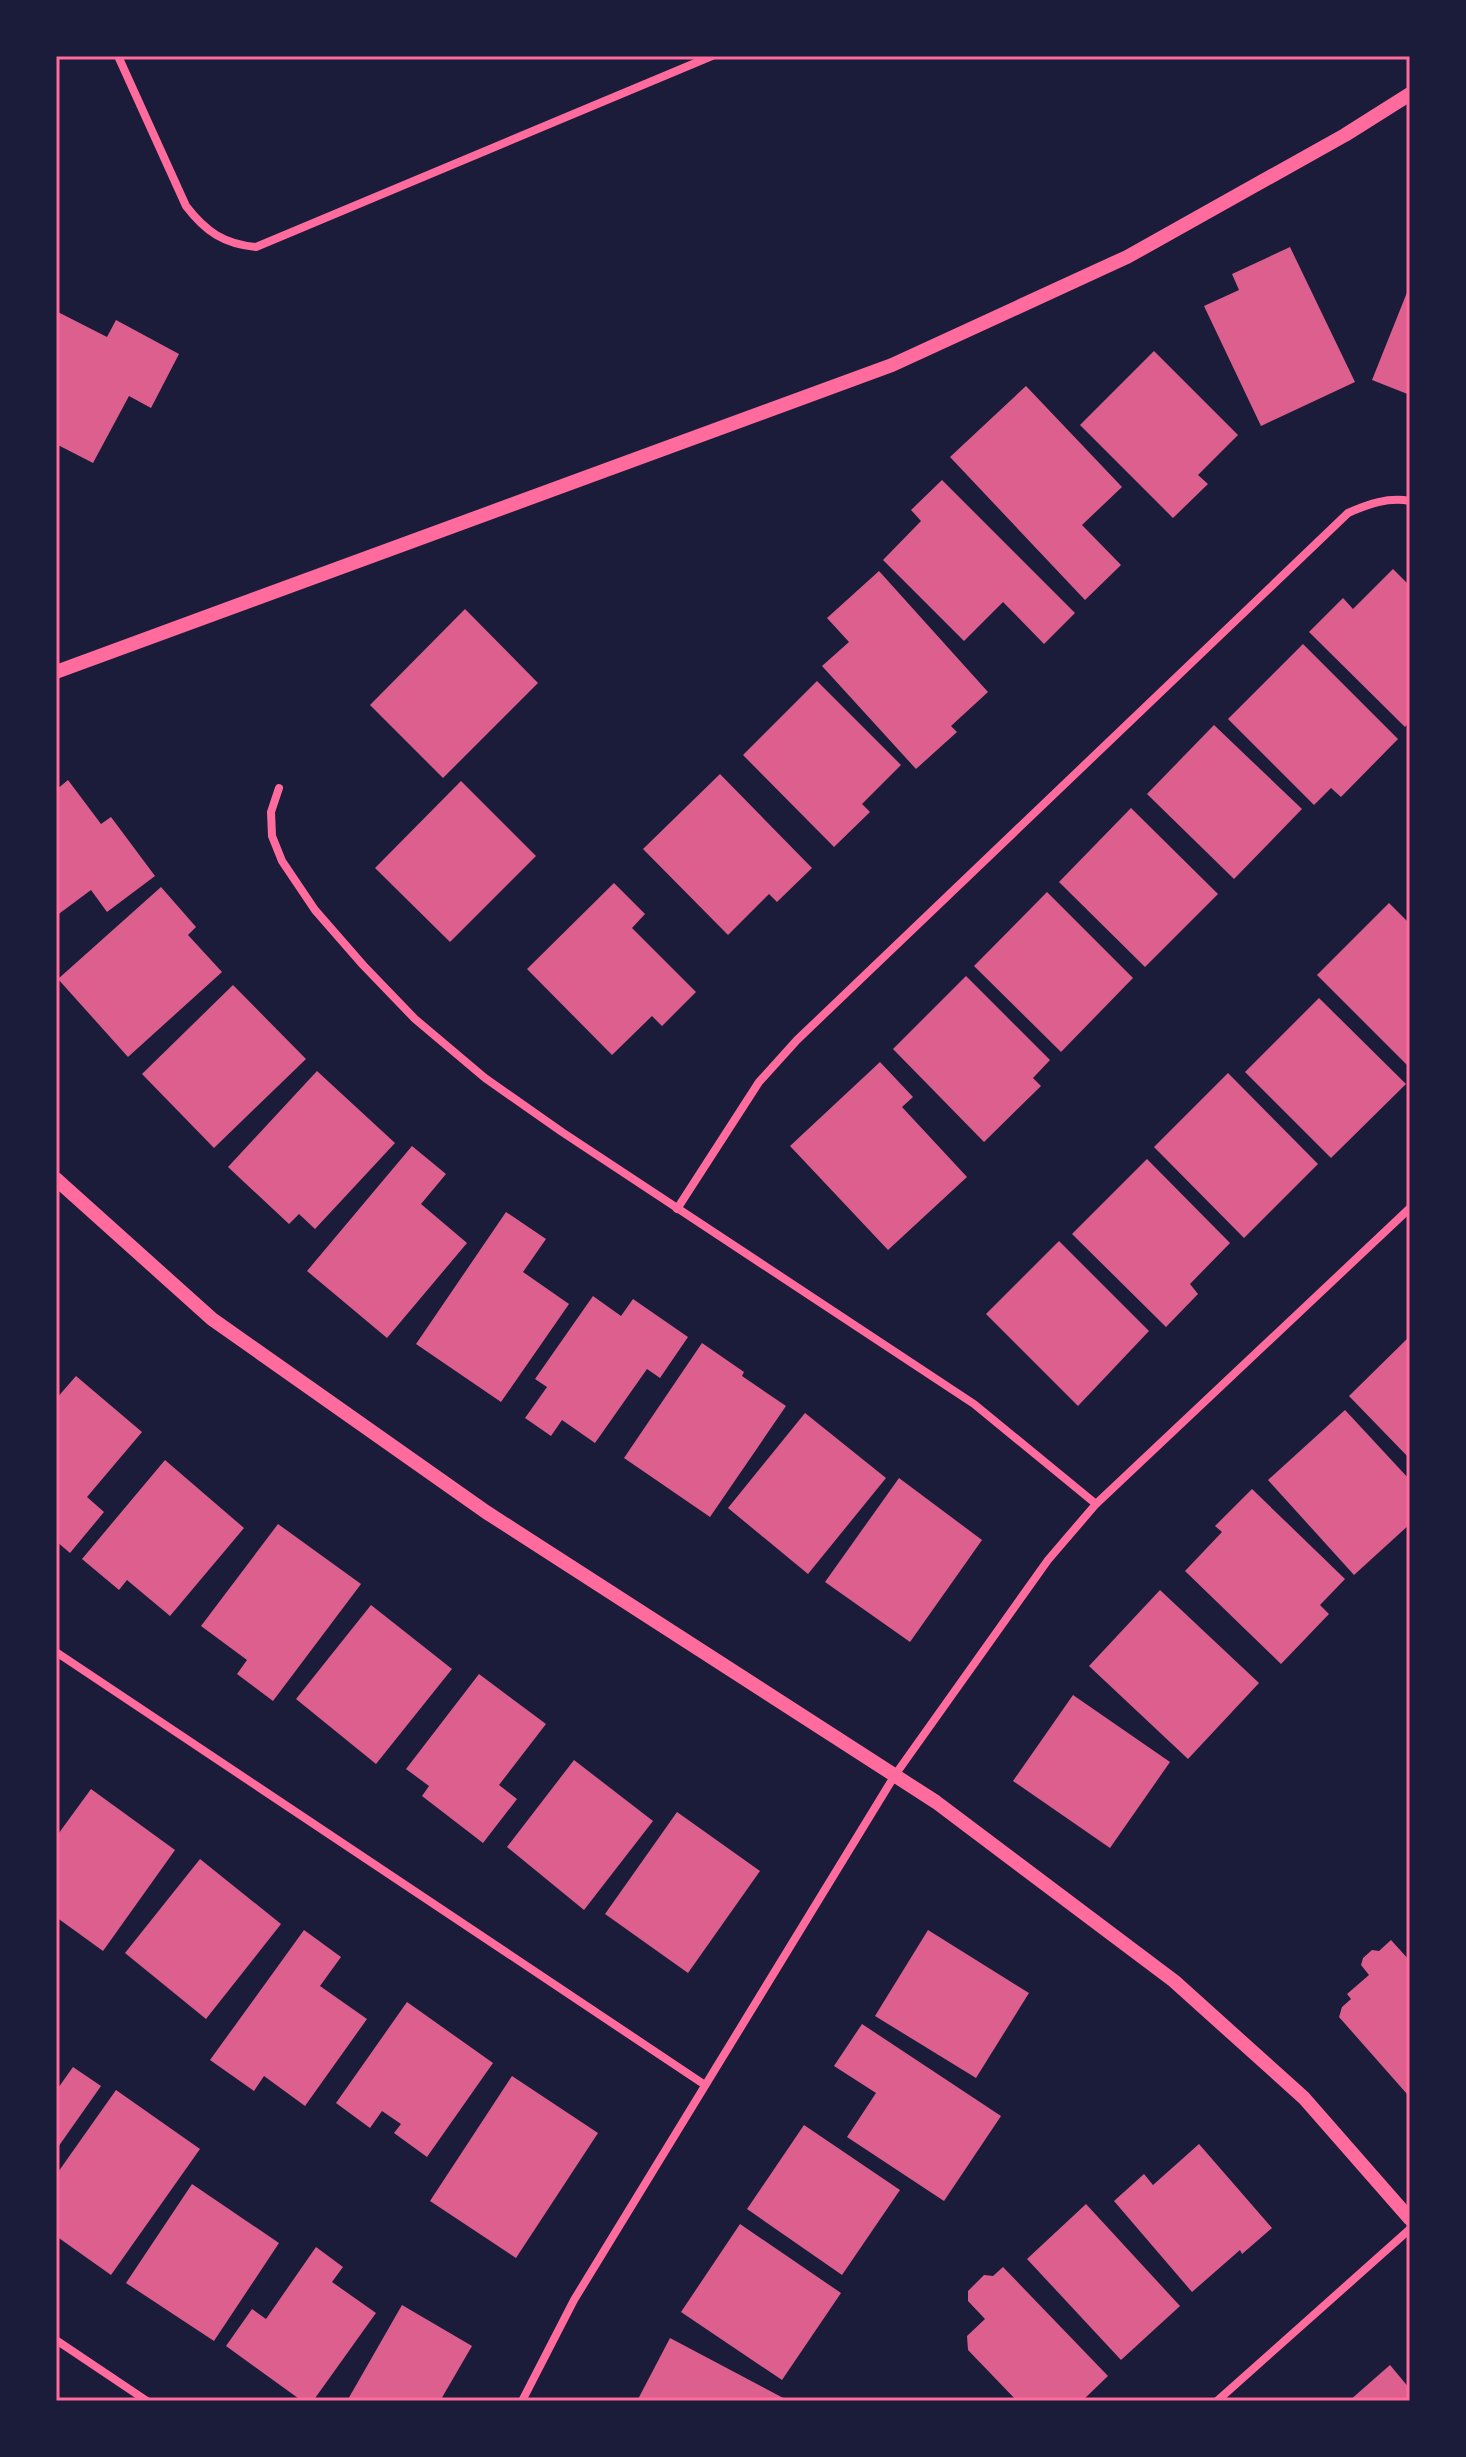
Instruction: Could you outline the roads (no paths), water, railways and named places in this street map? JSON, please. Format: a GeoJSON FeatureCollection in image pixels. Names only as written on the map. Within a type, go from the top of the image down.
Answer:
{"type":"FeatureCollection","features":[{"type":"Feature","properties":{"kind":"street"},"geometry":{"type":"LineString","coordinates":[[118,56],[186,206],[199,223],[216,237],[235,245],[256,247],[712,56]]}},
{"type":"Feature","properties":{"kind":"street"},"geometry":{"type":"LineString","coordinates":[[56,672],[892,365],[1127,257],[1345,135],[1410,94]]}},
{"type":"Feature","properties":{"kind":"street"},"geometry":{"type":"LineString","coordinates":[[677,1209],[759,1082],[797,1040],[1348,513],[1373,502],[1410,501]]}},
{"type":"Feature","properties":{"kind":"street"},"geometry":{"type":"LineString","coordinates":[[279,788],[271,812],[272,836],[282,861],[315,910],[415,1019],[485,1078],[677,1209],[974,1404],[1096,1504]]}},
{"type":"Feature","properties":{"kind":"street"},"geometry":{"type":"LineString","coordinates":[[56,1179],[212,1319],[486,1512],[936,1802],[1174,1981],[1304,2098],[1410,2219]]}},
{"type":"Feature","properties":{"kind":"street"},"geometry":{"type":"LineString","coordinates":[[522,2401],[574,2300],[895,1775],[1048,1560],[1096,1504],[1410,1208]]}},
{"type":"Feature","properties":{"kind":"street"},"geometry":{"type":"LineString","coordinates":[[56,1652],[705,2085]]}},
{"type":"Feature","properties":{"kind":"street"},"geometry":{"type":"LineString","coordinates":[[1217,2401],[1410,2229]]}},
{"type":"Feature","properties":{"kind":"street"},"geometry":{"type":"LineString","coordinates":[[56,2340],[147,2401]]}}]}
